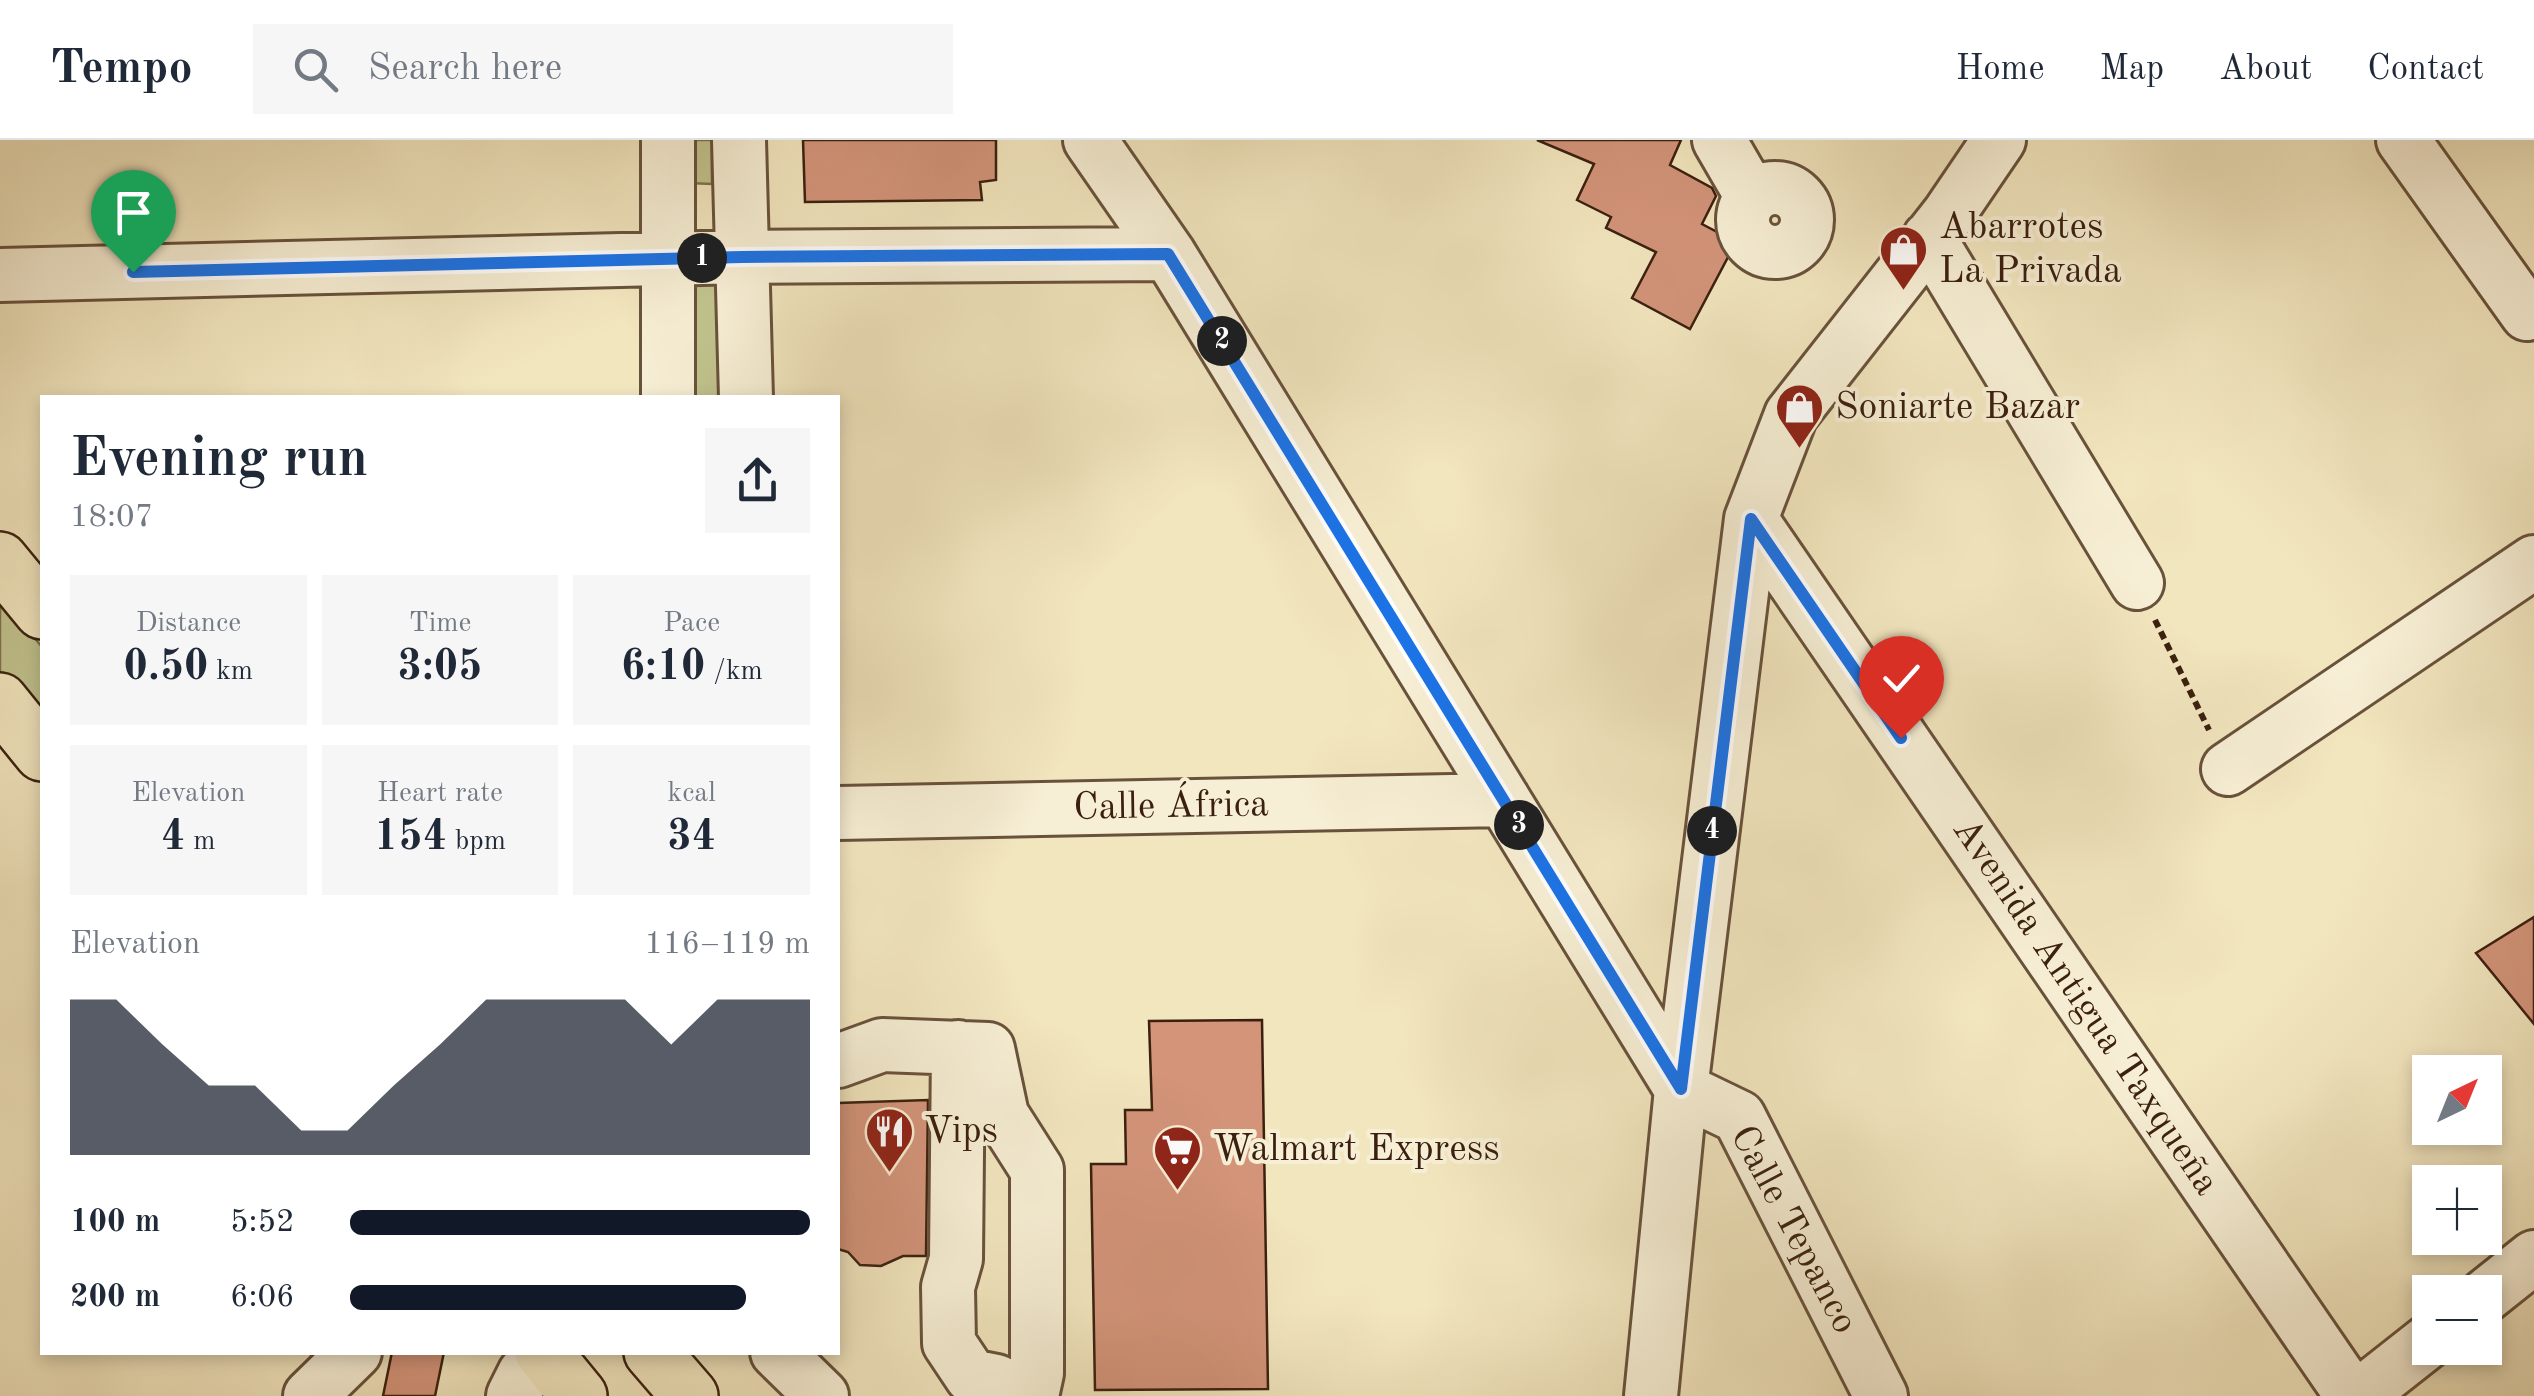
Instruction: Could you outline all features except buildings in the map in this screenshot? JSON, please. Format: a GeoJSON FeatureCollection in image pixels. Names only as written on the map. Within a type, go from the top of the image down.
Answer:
{"type":"FeatureCollection","features":[{"type":"Feature","properties":{"kind":"main road"},"geometry":{"type":"LineString","coordinates":[[0,560],[40,609]]}},
{"type":"Feature","properties":{"kind":"main road"},"geometry":{"type":"LineString","coordinates":[[0,701],[40,750]]}},
{"type":"Feature","properties":{"kind":"main road"},"geometry":{"type":"LineString","coordinates":[[545,1355],[579,1396]]}},
{"type":"Feature","properties":{"kind":"main road"},"geometry":{"type":"LineString","coordinates":[[655,1355],[690,1396]]}},
{"type":"Feature","properties":{"kind":"street"},"geometry":{"type":"LineString","coordinates":[[668,140],[668,395]]}},
{"type":"Feature","properties":{"kind":"street"},"geometry":{"type":"LineString","coordinates":[[739,140],[746,395]]}},
{"type":"Feature","properties":{"kind":"street"},"geometry":{"type":"LineString","coordinates":[[1090,140],[1168,254],[1681,1089]]}},
{"type":"Feature","properties":{"kind":"street"},"geometry":{"type":"LineString","coordinates":[[1719,140],[1752,197]]}},
{"type":"Feature","properties":{"kind":"street"},"geometry":{"type":"LineString","coordinates":[[1651,1396],[1681,1089],[1751,519],[1791,415],[2000,140]]}},
{"type":"Feature","properties":{"kind":"street"},"geometry":{"type":"LineString","coordinates":[[2403,140],[2527,314],[2534,310]]}},
{"type":"Feature","properties":{"kind":"street"},"geometry":{"type":"LineString","coordinates":[[1929,238],[2137,583]]}},
{"type":"Feature","properties":{"kind":"street"},"geometry":{"type":"LineString","coordinates":[[0,275],[742,257],[1168,254]]}},
{"type":"Feature","properties":{"kind":"street","name":"Avenida Antigua Taxqueña"},"geometry":{"type":"LineString","coordinates":[[1751,519],[2356,1396]]}},
{"type":"Feature","properties":{"kind":"street"},"geometry":{"type":"LineString","coordinates":[[2228,769],[2534,562]]}},
{"type":"Feature","properties":{"kind":"street","name":"Calle África"},"geometry":{"type":"LineString","coordinates":[[840,813],[1504,800]]}},
{"type":"Feature","properties":{"kind":"street"},"geometry":{"type":"LineString","coordinates":[[852,1044],[958,1047],[988,1048],[1002,1116],[1037,1170],[1037,1373],[1014,1392],[971,1376],[950,1343],[948,1287],[956,1259],[958,1047]]}},
{"type":"Feature","properties":{"kind":"street","name":"Calle Tepanco"},"geometry":{"type":"LineString","coordinates":[[1681,1089],[1739,1117],[1881,1396]]}},
{"type":"Feature","properties":{"kind":"street"},"geometry":{"type":"LineString","coordinates":[[2502,1282],[2534,1257]]}},
{"type":"Feature","properties":{"kind":"street"},"geometry":{"type":"LineString","coordinates":[[2356,1396],[2412,1354]]}},
{"type":"Feature","properties":{"kind":"street"},"geometry":{"type":"LineString","coordinates":[[310,1396],[351,1355]]}},
{"type":"Feature","properties":{"kind":"street"},"geometry":{"type":"LineString","coordinates":[[514,1396],[524,1374],[540,1355]]}},
{"type":"Feature","properties":{"kind":"street"},"geometry":{"type":"LineString","coordinates":[[782,1355],[812,1379]]}},
{"type":"Feature","properties":{"kind":"path"},"geometry":{"type":"LineString","coordinates":[[2137,583],[2228,769]]}},
{"type":"Feature","properties":{"kind":"green space"},"geometry":{"type":"Polygon","coordinates":[[[690,140],[712,140],[712,184],[688,183],[690,140]]]}},
{"type":"Feature","properties":{"kind":"green space"},"geometry":{"type":"Polygon","coordinates":[[[723,277],[724,395],[693,395],[691,279],[723,277]]]}},
{"type":"Feature","properties":{"kind":"green space"},"geometry":{"type":"Polygon","coordinates":[[[0,596],[40,645],[40,722],[0,673],[0,596]]]}},
{"type":"Feature","properties":{"kind":"place","name":"Abarrotes La Privada"},"geometry":{"type":"Point","coordinates":[1904,292]}},
{"type":"Feature","properties":{"kind":"place","name":"Soniarte Bazar"},"geometry":{"type":"Point","coordinates":[1800,450]}},
{"type":"Feature","properties":{"kind":"place","name":"Vips"},"geometry":{"type":"Point","coordinates":[889,1174]}},
{"type":"Feature","properties":{"kind":"place","name":"Walmart Express"},"geometry":{"type":"Point","coordinates":[1178,1192]}},
{"type":"Feature","properties":{"kind":"route"},"geometry":{"type":"LineString","coordinates":[[133,272],[742,257],[1168,254],[1681,1089],[1751,519],[1901,738]]}}]}
